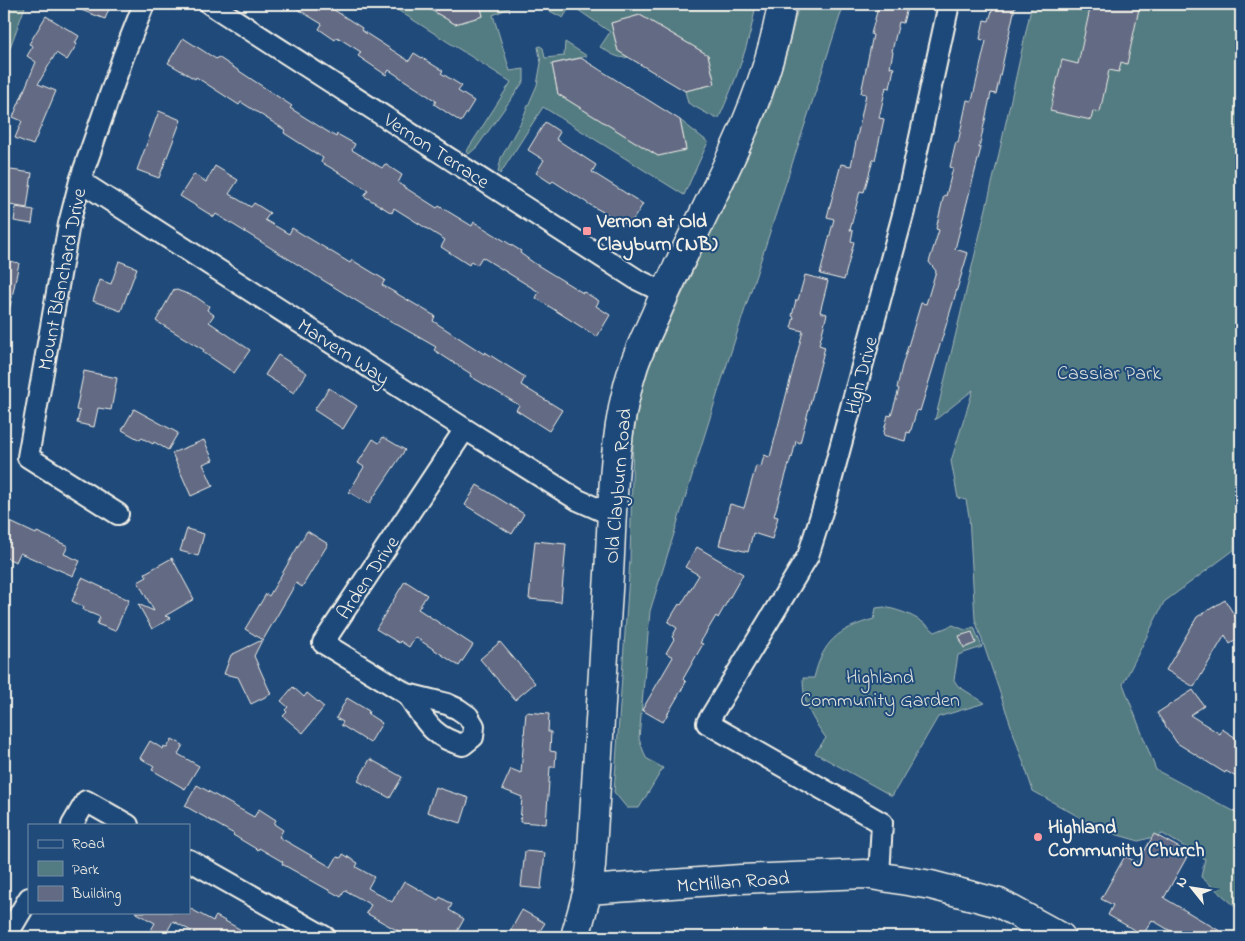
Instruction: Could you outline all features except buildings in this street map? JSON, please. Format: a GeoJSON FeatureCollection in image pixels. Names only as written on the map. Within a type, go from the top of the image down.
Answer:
{"type":"FeatureCollection","features":[{"type":"Feature","properties":{"kind":"main road","name":"Old Clayburn Road"},"geometry":{"type":"LineString","coordinates":[[575,937],[588,890],[591,866],[612,515],[619,433],[625,398],[635,364],[666,293],[755,103],[771,54],[782,4]]}},
{"type":"Feature","properties":{"kind":"main road","name":"McMillan Road"},"geometry":{"type":"LineString","coordinates":[[588,890],[741,879],[865,874],[931,885],[999,903],[1060,937]]}},
{"type":"Feature","properties":{"kind":"street","name":"Mount Blanchard Drive"},"geometry":{"type":"LineString","coordinates":[[118,514],[28,457],[69,224],[80,181],[123,57],[144,4]]}},
{"type":"Feature","properties":{"kind":"street","name":"Vernon Terrace"},"geometry":{"type":"LineString","coordinates":[[210,4],[636,279],[666,293]]}},
{"type":"Feature","properties":{"kind":"street","name":"High Drive"},"geometry":{"type":"LineString","coordinates":[[878,876],[882,823],[707,723],[808,556],[827,496],[904,211],[949,4]]}},
{"type":"Feature","properties":{"kind":"street","name":"Marvern Way"},"geometry":{"type":"LineString","coordinates":[[80,181],[578,500],[612,515]]}},
{"type":"Feature","properties":{"kind":"street","name":"Arden Drive"},"geometry":{"type":"LineString","coordinates":[[407,694],[323,643],[465,429]]}},
{"type":"Feature","properties":{"kind":"street"},"geometry":{"type":"LineString","coordinates":[[73,824],[86,801],[126,824]]}},
{"type":"Feature","properties":{"kind":"street"},"geometry":{"type":"LineString","coordinates":[[190,861],[325,937]]}},
{"type":"Feature","properties":{"kind":"street"},"geometry":{"type":"LineString","coordinates":[[6,937],[28,900]]}},
{"type":"Feature","properties":{"kind":"green space"},"geometry":{"type":"Polygon","coordinates":[[[4,4],[26,4],[4,64],[4,4]]]}},
{"type":"Feature","properties":{"kind":"green space"},"geometry":{"type":"Polygon","coordinates":[[[388,4],[421,4],[455,24],[483,16],[480,4],[503,4],[509,8],[493,15],[510,71],[524,69],[524,81],[477,147],[469,154],[466,152],[511,82],[388,4]]]}},
{"type":"Feature","properties":{"kind":"green space"},"geometry":{"type":"Polygon","coordinates":[[[546,4],[756,4],[746,48],[736,76],[719,118],[715,118],[688,103],[685,91],[715,84],[708,55],[640,15],[611,23],[618,51],[628,57],[617,56],[600,47],[610,32],[571,5],[563,18],[546,9],[546,4]]]}},
{"type":"Feature","properties":{"kind":"green space"},"geometry":{"type":"Polygon","coordinates":[[[799,4],[844,4],[718,392],[650,611],[639,739],[646,758],[663,768],[639,808],[627,808],[614,792],[630,560],[633,440],[640,397],[650,364],[771,103],[787,52],[799,4]]]}},
{"type":"Feature","properties":{"kind":"green space","name":"Cassiar Park"},"geometry":{"type":"Polygon","coordinates":[[[1032,4],[1241,4],[1241,444],[1239,449],[1234,550],[1164,602],[1123,684],[1156,770],[1241,815],[1241,911],[1201,877],[1205,859],[1163,834],[1139,841],[1104,831],[1033,791],[975,619],[969,516],[966,500],[958,498],[951,461],[973,390],[935,420],[996,167],[1032,4]]]}},
{"type":"Feature","properties":{"kind":"green space"},"geometry":{"type":"Polygon","coordinates":[[[565,42],[587,56],[552,64],[558,94],[658,156],[686,149],[680,120],[708,142],[684,195],[543,107],[500,174],[498,172],[501,158],[521,122],[537,85],[541,63],[538,47],[543,48],[545,58],[564,56],[565,42]]]}},
{"type":"Feature","properties":{"kind":"green space","name":"Highland Community Garden"},"geometry":{"type":"Polygon","coordinates":[[[884,607],[911,616],[935,632],[953,625],[965,630],[974,627],[982,647],[958,655],[954,680],[958,686],[985,703],[938,717],[892,796],[815,753],[826,738],[809,710],[803,687],[803,678],[814,678],[822,655],[834,638],[851,627],[874,619],[876,608],[884,607]]]}},
{"type":"Feature","properties":{"kind":"place","name":"Vernon at Old Clayburn (NB)"},"geometry":{"type":"Point","coordinates":[587,231]}},
{"type":"Feature","properties":{"kind":"place","name":"Highland Community Church"},"geometry":{"type":"Point","coordinates":[1038,837]}}]}
